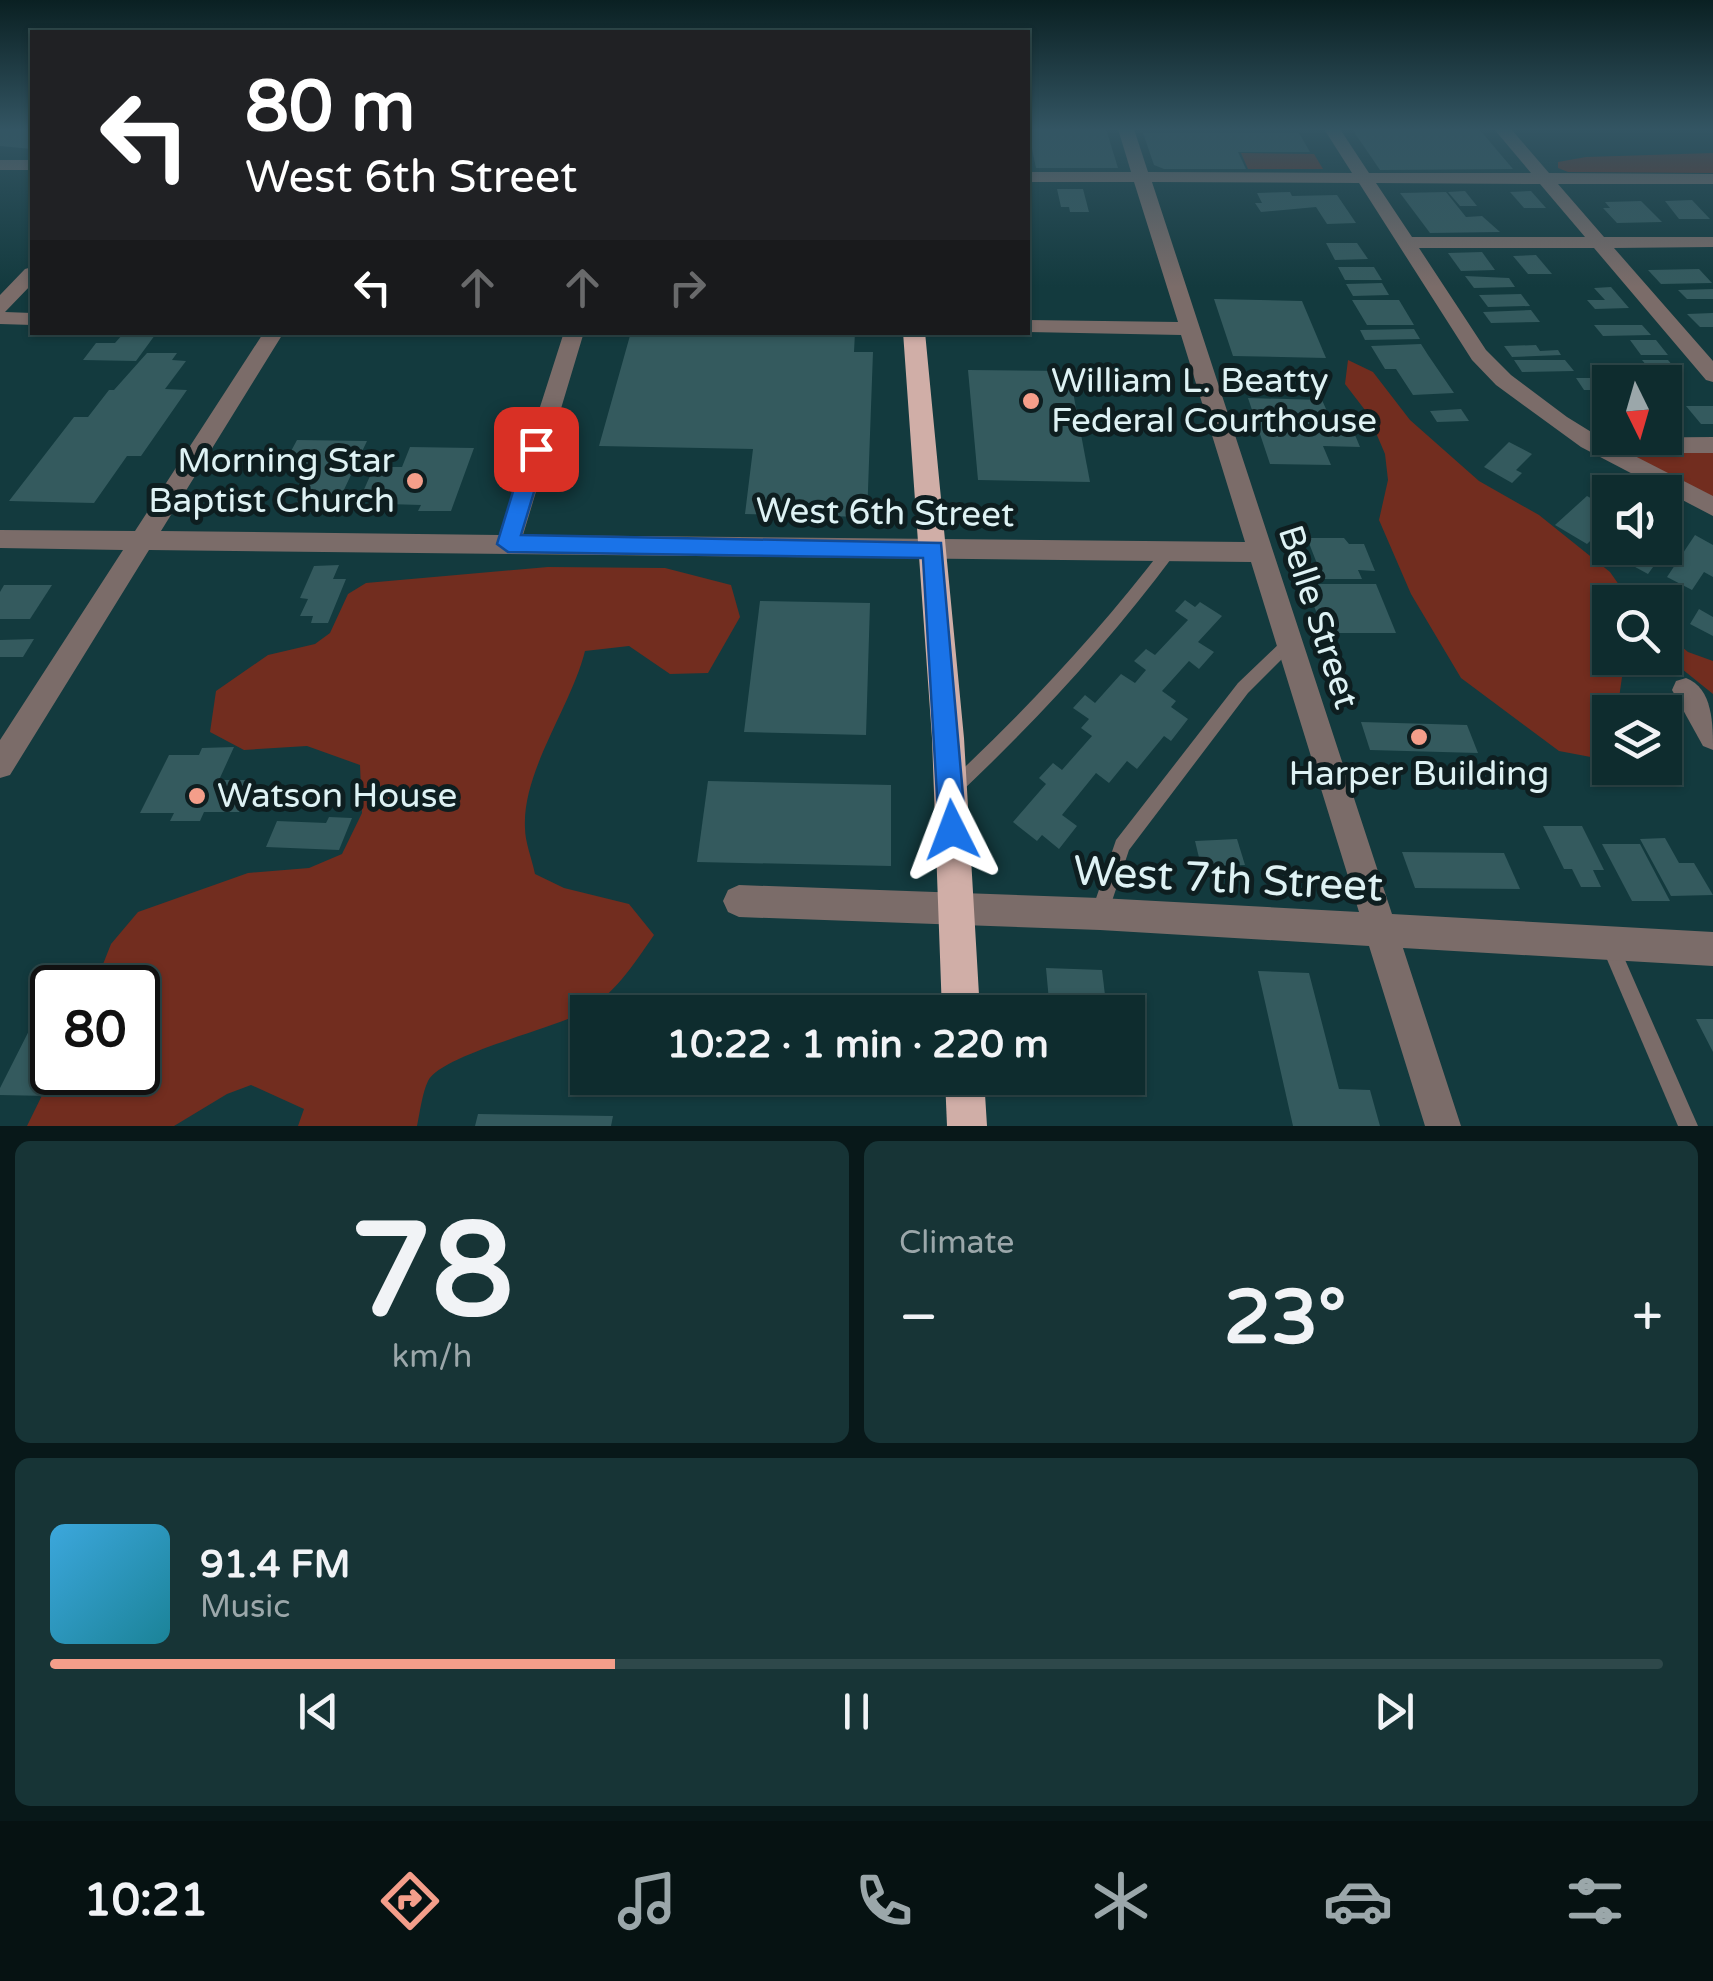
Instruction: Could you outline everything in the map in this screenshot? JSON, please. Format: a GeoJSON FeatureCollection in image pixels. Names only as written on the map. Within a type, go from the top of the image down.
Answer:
{"type":"FeatureCollection","features":[{"type":"Feature","properties":{"kind":"highway"},"geometry":{"type":"LineString","coordinates":[[914,335],[934,549],[961,995]]}},
{"type":"Feature","properties":{"kind":"highway"},"geometry":{"type":"LineString","coordinates":[[966,1095],[967,1126]]}},
{"type":"Feature","properties":{"kind":"street","name":"Belle Street"},"geometry":{"type":"LineString","coordinates":[[1143,182],[1443,1126]]}},
{"type":"Feature","properties":{"kind":"street"},"geometry":{"type":"LineString","coordinates":[[1366,182],[1479,355],[1538,409],[1592,441]]}},
{"type":"Feature","properties":{"kind":"street"},"geometry":{"type":"LineString","coordinates":[[1546,182],[1713,375]]}},
{"type":"Feature","properties":{"kind":"street"},"geometry":{"type":"LineString","coordinates":[[1406,243],[1713,242]]}},
{"type":"Feature","properties":{"kind":"street"},"geometry":{"type":"LineString","coordinates":[[0,307],[30,275]]}},
{"type":"Feature","properties":{"kind":"street"},"geometry":{"type":"LineString","coordinates":[[0,318],[30,318]]}},
{"type":"Feature","properties":{"kind":"street"},"geometry":{"type":"LineString","coordinates":[[1030,326],[1190,329]]}},
{"type":"Feature","properties":{"kind":"street"},"geometry":{"type":"LineString","coordinates":[[0,764],[272,335]]}},
{"type":"Feature","properties":{"kind":"street"},"geometry":{"type":"LineString","coordinates":[[508,544],[573,335]]}},
{"type":"Feature","properties":{"kind":"street"},"geometry":{"type":"LineString","coordinates":[[1682,445],[1713,445]]}},
{"type":"Feature","properties":{"kind":"street"},"geometry":{"type":"LineString","coordinates":[[1617,455],[1713,507]]}},
{"type":"Feature","properties":{"kind":"street","name":"West 6th Street"},"geometry":{"type":"LineString","coordinates":[[0,540],[1261,552]]}},
{"type":"Feature","properties":{"kind":"street"},"geometry":{"type":"LineString","coordinates":[[1686,690],[1713,737]]}},
{"type":"Feature","properties":{"kind":"street","name":"West 7th Street"},"geometry":{"type":"LineString","coordinates":[[739,901],[1100,914],[1713,949]]}},
{"type":"Feature","properties":{"kind":"lane"},"geometry":{"type":"LineString","coordinates":[[951,790],[1039,704],[1132,602],[1169,552]]}},
{"type":"Feature","properties":{"kind":"lane"},"geometry":{"type":"LineString","coordinates":[[1100,914],[1122,846],[1244,688],[1289,642]]}},
{"type":"Feature","properties":{"kind":"lane"},"geometry":{"type":"LineString","coordinates":[[1609,943],[1688,1126]]}},
{"type":"Feature","properties":{"kind":"shaded area"},"geometry":{"type":"Polygon","coordinates":[[[1348,360],[1373,372],[1410,420],[1479,481],[1539,515],[1592,558],[1592,565],[1601,565],[1610,572],[1619,585],[1592,585],[1592,675],[1622,675],[1619,695],[1592,695],[1592,757],[1559,751],[1461,678],[1411,594],[1379,520],[1388,480],[1385,454],[1368,414],[1345,384],[1348,360]]]}},
{"type":"Feature","properties":{"kind":"shaded area"},"geometry":{"type":"Polygon","coordinates":[[[1682,449],[1713,449],[1713,500],[1682,484],[1682,475],[1665,475],[1627,455],[1682,455],[1682,449]]]}},
{"type":"Feature","properties":{"kind":"shaded area"},"geometry":{"type":"Polygon","coordinates":[[[548,567],[665,568],[731,585],[740,617],[708,673],[670,674],[629,646],[585,651],[539,762],[526,806],[527,845],[535,874],[564,888],[629,904],[654,935],[606,995],[570,995],[570,1018],[474,1053],[437,1071],[426,1086],[417,1126],[298,1126],[304,1109],[251,1085],[227,1094],[174,1126],[27,1126],[42,1095],[160,1095],[160,965],[103,965],[111,944],[138,912],[248,873],[309,868],[342,854],[362,813],[360,765],[307,746],[244,750],[210,732],[216,691],[268,655],[315,644],[330,633],[348,594],[366,583],[548,567]]]}},
{"type":"Feature","properties":{"kind":"shaded area"},"geometry":{"type":"Polygon","coordinates":[[[1682,647],[1713,661],[1713,694],[1682,669],[1682,647]]]}},
{"type":"Feature","properties":{"kind":"building"},"geometry":{"type":"Polygon","coordinates":[[[1057,189],[1083,189],[1089,212],[1070,212],[1069,207],[1061,207],[1057,189]]]}},
{"type":"Feature","properties":{"kind":"building"},"geometry":{"type":"Polygon","coordinates":[[[1465,191],[1477,206],[1460,206],[1448,192],[1465,191]]]}},
{"type":"Feature","properties":{"kind":"building"},"geometry":{"type":"Polygon","coordinates":[[[1531,191],[1546,208],[1524,208],[1510,192],[1531,191]]]}},
{"type":"Feature","properties":{"kind":"building"},"geometry":{"type":"Polygon","coordinates":[[[1290,192],[1292,196],[1337,195],[1356,223],[1327,224],[1316,207],[1261,212],[1255,203],[1262,203],[1257,193],[1290,192]]]}},
{"type":"Feature","properties":{"kind":"building"},"geometry":{"type":"Polygon","coordinates":[[[1446,192],[1466,217],[1482,216],[1500,232],[1430,233],[1400,193],[1446,192]]]}},
{"type":"Feature","properties":{"kind":"building"},"geometry":{"type":"Polygon","coordinates":[[[1692,200],[1710,219],[1679,219],[1665,201],[1692,200]]]}},
{"type":"Feature","properties":{"kind":"building"},"geometry":{"type":"Polygon","coordinates":[[[1641,201],[1662,222],[1617,223],[1603,208],[1610,208],[1605,202],[1641,201]]]}},
{"type":"Feature","properties":{"kind":"building"},"geometry":{"type":"Polygon","coordinates":[[[1326,243],[1357,243],[1368,259],[1335,260],[1326,243]]]}},
{"type":"Feature","properties":{"kind":"building"},"geometry":{"type":"Polygon","coordinates":[[[1482,252],[1495,270],[1461,271],[1448,253],[1482,252]]]}},
{"type":"Feature","properties":{"kind":"building"},"geometry":{"type":"Polygon","coordinates":[[[1536,255],[1552,274],[1528,274],[1513,256],[1536,255]]]}},
{"type":"Feature","properties":{"kind":"building"},"geometry":{"type":"Polygon","coordinates":[[[1338,267],[1374,267],[1382,280],[1345,280],[1338,267]]]}},
{"type":"Feature","properties":{"kind":"building"},"geometry":{"type":"Polygon","coordinates":[[[1699,269],[1712,283],[1661,284],[1648,270],[1699,269]]]}},
{"type":"Feature","properties":{"kind":"building"},"geometry":{"type":"Polygon","coordinates":[[[1465,276],[1509,278],[1515,287],[1474,288],[1465,276]]]}},
{"type":"Feature","properties":{"kind":"building"},"geometry":{"type":"Polygon","coordinates":[[[1382,283],[1389,295],[1353,296],[1346,284],[1382,283]]]}},
{"type":"Feature","properties":{"kind":"building"},"geometry":{"type":"Polygon","coordinates":[[[1611,287],[1629,308],[1595,309],[1587,300],[1605,300],[1594,288],[1611,287]]]}},
{"type":"Feature","properties":{"kind":"building"},"geometry":{"type":"Polygon","coordinates":[[[1713,289],[1713,299],[1687,299],[1678,290],[1713,289]]]}},
{"type":"Feature","properties":{"kind":"building"},"geometry":{"type":"Polygon","coordinates":[[[1521,294],[1530,306],[1488,307],[1479,295],[1521,294]]]}},
{"type":"Feature","properties":{"kind":"building"},"geometry":{"type":"Polygon","coordinates":[[[1214,299],[1302,301],[1326,358],[1233,356],[1214,299]]]}},
{"type":"Feature","properties":{"kind":"building"},"geometry":{"type":"Polygon","coordinates":[[[1352,300],[1399,300],[1414,325],[1367,325],[1352,300]]]}},
{"type":"Feature","properties":{"kind":"building"},"geometry":{"type":"Polygon","coordinates":[[[1531,310],[1540,322],[1491,323],[1483,312],[1531,310]]]}},
{"type":"Feature","properties":{"kind":"building"},"geometry":{"type":"Polygon","coordinates":[[[1713,313],[1713,327],[1700,327],[1687,314],[1713,313]]]}},
{"type":"Feature","properties":{"kind":"building"},"geometry":{"type":"Polygon","coordinates":[[[1594,325],[1642,325],[1651,335],[1603,336],[1594,325]]]}},
{"type":"Feature","properties":{"kind":"building"},"geometry":{"type":"Polygon","coordinates":[[[1414,329],[1420,339],[1365,340],[1360,330],[1414,329]]]}},
{"type":"Feature","properties":{"kind":"building"},"geometry":{"type":"Polygon","coordinates":[[[122,335],[155,335],[136,361],[83,360],[96,343],[115,343],[122,335]]]}},
{"type":"Feature","properties":{"kind":"building"},"geometry":{"type":"Polygon","coordinates":[[[630,335],[855,335],[854,352],[873,352],[867,517],[745,514],[753,449],[599,446],[630,335]]]}},
{"type":"Feature","properties":{"kind":"building"},"geometry":{"type":"Polygon","coordinates":[[[1630,340],[1656,340],[1668,355],[1641,355],[1630,340]]]}},
{"type":"Feature","properties":{"kind":"building"},"geometry":{"type":"Polygon","coordinates":[[[1421,344],[1454,393],[1413,395],[1396,369],[1385,369],[1371,346],[1421,344]]]}},
{"type":"Feature","properties":{"kind":"building"},"geometry":{"type":"Polygon","coordinates":[[[1536,345],[1540,351],[1558,350],[1561,355],[1512,357],[1504,346],[1536,345]]]}},
{"type":"Feature","properties":{"kind":"building"},"geometry":{"type":"Polygon","coordinates":[[[147,353],[177,353],[172,360],[186,361],[165,389],[187,390],[141,456],[127,456],[94,503],[9,501],[74,417],[88,417],[147,353]]]}},
{"type":"Feature","properties":{"kind":"building"},"geometry":{"type":"Polygon","coordinates":[[[1514,360],[1565,360],[1574,371],[1522,372],[1514,360]]]}},
{"type":"Feature","properties":{"kind":"building"},"geometry":{"type":"Polygon","coordinates":[[[1642,360],[1668,360],[1672,365],[1646,365],[1642,360]]]}},
{"type":"Feature","properties":{"kind":"building"},"geometry":{"type":"Polygon","coordinates":[[[968,370],[1069,371],[1090,482],[978,480],[968,370]]]}},
{"type":"Feature","properties":{"kind":"building"},"geometry":{"type":"Polygon","coordinates":[[[1576,378],[1592,378],[1592,390],[1584,390],[1576,378]]]}},
{"type":"Feature","properties":{"kind":"building"},"geometry":{"type":"Polygon","coordinates":[[[1248,398],[1322,400],[1330,418],[1348,418],[1360,447],[1323,446],[1331,465],[1270,464],[1248,398]]]}},
{"type":"Feature","properties":{"kind":"building"},"geometry":{"type":"Polygon","coordinates":[[[1686,406],[1713,406],[1713,424],[1701,424],[1686,406]]]}},
{"type":"Feature","properties":{"kind":"building"},"geometry":{"type":"Polygon","coordinates":[[[1461,409],[1469,421],[1437,422],[1430,411],[1461,409]]]}},
{"type":"Feature","properties":{"kind":"building"},"geometry":{"type":"Polygon","coordinates":[[[297,440],[367,441],[333,513],[292,512],[307,483],[301,483],[309,468],[282,468],[297,440]]]}},
{"type":"Feature","properties":{"kind":"building"},"geometry":{"type":"Polygon","coordinates":[[[1509,442],[1532,454],[1516,470],[1522,473],[1512,483],[1484,467],[1509,442]]]}},
{"type":"Feature","properties":{"kind":"building","name":"Morning Star Baptist Church"},"geometry":{"type":"Polygon","coordinates":[[[410,447],[474,448],[451,511],[418,511],[421,505],[387,504],[391,494],[362,494],[374,467],[402,467],[410,447]]]}},
{"type":"Feature","properties":{"kind":"building"},"geometry":{"type":"Polygon","coordinates":[[[1587,496],[1592,499],[1592,539],[1587,544],[1555,525],[1587,496]]]}},
{"type":"Feature","properties":{"kind":"building"},"geometry":{"type":"Polygon","coordinates":[[[1695,535],[1713,545],[1713,577],[1704,572],[1692,590],[1667,577],[1675,565],[1682,565],[1682,554],[1695,535]]]}},
{"type":"Feature","properties":{"kind":"building"},"geometry":{"type":"Polygon","coordinates":[[[1307,538],[1344,538],[1349,544],[1364,544],[1375,571],[1358,570],[1362,579],[1323,579],[1307,538]]]}},
{"type":"Feature","properties":{"kind":"building"},"geometry":{"type":"Polygon","coordinates":[[[339,565],[333,579],[346,579],[328,623],[311,623],[313,616],[300,616],[308,599],[300,598],[314,566],[339,565]]]}},
{"type":"Feature","properties":{"kind":"building"},"geometry":{"type":"Polygon","coordinates":[[[1632,565],[1654,565],[1648,574],[1632,565]]]}},
{"type":"Feature","properties":{"kind":"building"},"geometry":{"type":"Polygon","coordinates":[[[1306,584],[1376,584],[1396,633],[1324,633],[1306,584]]]}},
{"type":"Feature","properties":{"kind":"building"},"geometry":{"type":"Polygon","coordinates":[[[4,585],[52,585],[30,619],[0,619],[0,592],[4,585]]]}},
{"type":"Feature","properties":{"kind":"building"},"geometry":{"type":"Polygon","coordinates":[[[1185,600],[1195,607],[1200,602],[1222,616],[1198,642],[1214,652],[1199,669],[1189,661],[1162,691],[1176,701],[1171,707],[1188,719],[1171,741],[1164,736],[1137,769],[1127,761],[1109,783],[1096,773],[1062,815],[1077,826],[1059,849],[1042,835],[1037,841],[1013,822],[1046,784],[1039,778],[1053,763],[1062,770],[1092,736],[1081,728],[1089,719],[1073,708],[1085,695],[1095,703],[1121,674],[1135,683],[1146,670],[1134,661],[1146,649],[1155,655],[1188,620],[1175,611],[1185,600]]]}},
{"type":"Feature","properties":{"kind":"building"},"geometry":{"type":"Polygon","coordinates":[[[760,601],[870,603],[866,735],[744,732],[760,601]]]}},
{"type":"Feature","properties":{"kind":"building"},"geometry":{"type":"Polygon","coordinates":[[[1699,609],[1713,617],[1713,636],[1690,624],[1699,609]]]}},
{"type":"Feature","properties":{"kind":"building"},"geometry":{"type":"Polygon","coordinates":[[[34,639],[23,657],[0,657],[0,640],[34,639]]]}},
{"type":"Feature","properties":{"kind":"building","name":"Harper Building"},"geometry":{"type":"Polygon","coordinates":[[[1361,722],[1467,725],[1478,753],[1370,750],[1361,722]]]}},
{"type":"Feature","properties":{"kind":"building","name":"Watson House"},"geometry":{"type":"Polygon","coordinates":[[[234,747],[219,780],[253,780],[239,812],[204,812],[200,821],[170,821],[174,813],[140,813],[169,755],[199,755],[202,748],[234,747]]]}},
{"type":"Feature","properties":{"kind":"building"},"geometry":{"type":"Polygon","coordinates":[[[708,781],[891,785],[891,866],[697,862],[708,781]]]}},
{"type":"Feature","properties":{"kind":"building"},"geometry":{"type":"Polygon","coordinates":[[[329,817],[352,818],[339,850],[266,847],[277,821],[326,823],[329,817]]]}},
{"type":"Feature","properties":{"kind":"building"},"geometry":{"type":"Polygon","coordinates":[[[1543,826],[1582,826],[1604,870],[1593,870],[1601,887],[1581,887],[1572,869],[1564,869],[1543,826]]]}},
{"type":"Feature","properties":{"kind":"building"},"geometry":{"type":"Polygon","coordinates":[[[1665,838],[1679,863],[1694,863],[1713,895],[1671,896],[1640,839],[1665,838]]]}},
{"type":"Feature","properties":{"kind":"building"},"geometry":{"type":"Polygon","coordinates":[[[1237,839],[1245,865],[1201,866],[1195,841],[1237,839]]]}},
{"type":"Feature","properties":{"kind":"building"},"geometry":{"type":"Polygon","coordinates":[[[1602,844],[1640,844],[1670,901],[1632,901],[1602,844]]]}},
{"type":"Feature","properties":{"kind":"building"},"geometry":{"type":"Polygon","coordinates":[[[1402,852],[1504,853],[1520,889],[1415,888],[1402,852]]]}},
{"type":"Feature","properties":{"kind":"building"},"geometry":{"type":"Polygon","coordinates":[[[1046,968],[1102,970],[1105,995],[1048,995],[1046,968]]]}},
{"type":"Feature","properties":{"kind":"building"},"geometry":{"type":"Polygon","coordinates":[[[1258,971],[1309,973],[1339,1089],[1370,1090],[1380,1126],[1293,1126],[1258,971]]]}},
{"type":"Feature","properties":{"kind":"building"},"geometry":{"type":"Polygon","coordinates":[[[1696,1019],[1713,1019],[1713,1052],[1696,1019]]]}},
{"type":"Feature","properties":{"kind":"building"},"geometry":{"type":"Polygon","coordinates":[[[30,1029],[30,1095],[48,1096],[0,1095],[30,1029]]]}},
{"type":"Feature","properties":{"kind":"building"},"geometry":{"type":"Polygon","coordinates":[[[478,1114],[613,1116],[611,1126],[475,1126],[478,1114]]]}},
{"type":"Feature","properties":{"kind":"place","name":"William L. Beatty Federal Courthouse"},"geometry":{"type":"Point","coordinates":[1031,401]}},
{"type":"Feature","properties":{"kind":"place","name":"Morning Star Baptist Church"},"geometry":{"type":"Point","coordinates":[415,481]}},
{"type":"Feature","properties":{"kind":"place","name":"Harper Building"},"geometry":{"type":"Point","coordinates":[1419,737]}},
{"type":"Feature","properties":{"kind":"place","name":"Watson House"},"geometry":{"type":"Point","coordinates":[197,796]}},
{"type":"Feature","properties":{"kind":"route"},"geometry":{"type":"LineString","coordinates":[[536,449],[508,544],[934,549],[952,830]]}}]}
